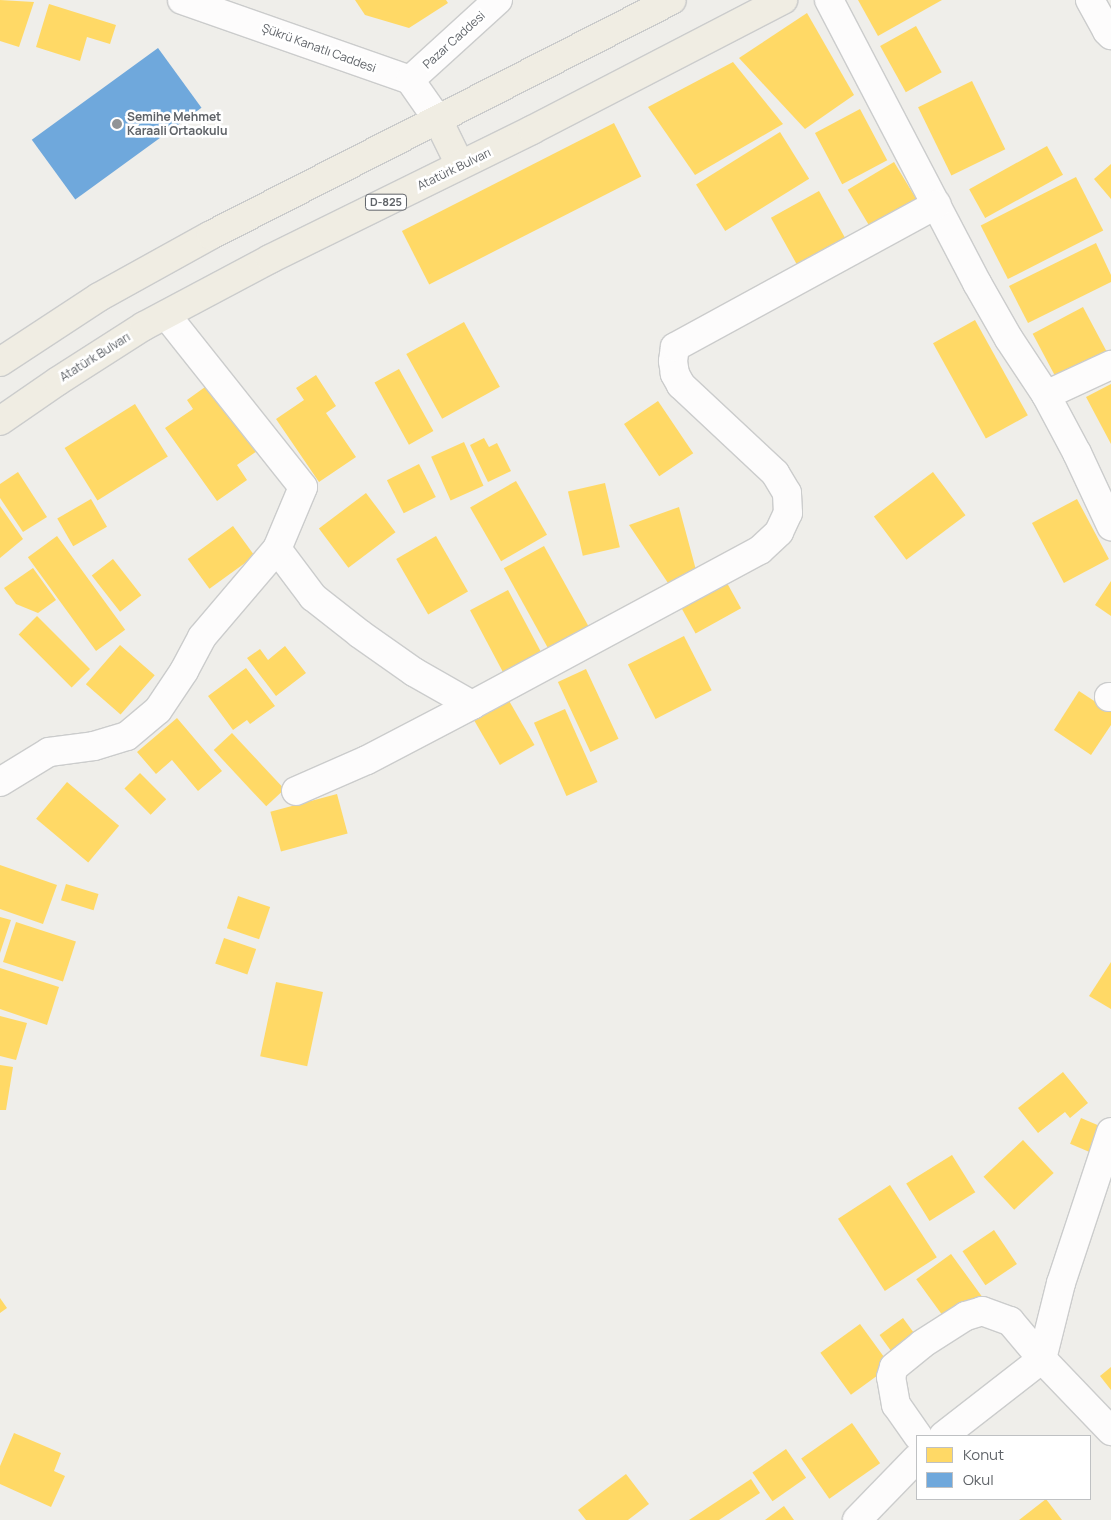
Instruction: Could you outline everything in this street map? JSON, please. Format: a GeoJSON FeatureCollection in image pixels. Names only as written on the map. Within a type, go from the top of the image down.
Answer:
{"type":"FeatureCollection","features":[{"type":"Feature","properties":{"kind":"highway"},"geometry":{"type":"LineString","coordinates":[[0,362],[99,297],[203,239],[672,0]]}},
{"type":"Feature","properties":{"kind":"highway","name":"Atatürk Bulvarı"},"geometry":{"type":"LineString","coordinates":[[0,421],[66,376],[166,315],[270,259],[460,165],[783,0]]}},
{"type":"Feature","properties":{"kind":"highway"},"geometry":{"type":"LineString","coordinates":[[438,120],[460,165]]}},
{"type":"Feature","properties":{"kind":"street","name":"Pazar Caddesi"},"geometry":{"type":"LineString","coordinates":[[410,80],[498,0]]}},
{"type":"Feature","properties":{"kind":"street"},"geometry":{"type":"LineString","coordinates":[[829,0],[937,204],[976,283],[1009,339],[1046,395],[1077,453],[1111,526]]}},
{"type":"Feature","properties":{"kind":"street"},"geometry":{"type":"LineString","coordinates":[[1090,0],[1111,35]]}},
{"type":"Feature","properties":{"kind":"street","name":"Şükrü Kanatlı Caddesi"},"geometry":{"type":"LineString","coordinates":[[197,2],[410,80]]}},
{"type":"Feature","properties":{"kind":"street"},"geometry":{"type":"LineString","coordinates":[[410,80],[438,120]]}},
{"type":"Feature","properties":{"kind":"street"},"geometry":{"type":"LineString","coordinates":[[296,791],[367,760],[760,550],[779,532],[788,513],[787,493],[774,472],[681,386],[675,374],[673,362],[676,347],[937,204]]}},
{"type":"Feature","properties":{"kind":"street"},"geometry":{"type":"LineString","coordinates":[[0,782],[49,752],[94,746],[127,736],[158,710],[184,671],[202,636],[276,549],[303,487],[166,315]]}},
{"type":"Feature","properties":{"kind":"street"},"geometry":{"type":"LineString","coordinates":[[1046,395],[1111,365]]}},
{"type":"Feature","properties":{"kind":"street"},"geometry":{"type":"LineString","coordinates":[[276,549],[313,597],[360,634],[414,672],[472,705]]}},
{"type":"Feature","properties":{"kind":"street"},"geometry":{"type":"LineString","coordinates":[[944,1435],[1042,1360],[1061,1283],[1111,1132]]}},
{"type":"Feature","properties":{"kind":"street"},"geometry":{"type":"LineString","coordinates":[[917,1435],[896,1405],[891,1377],[894,1367],[922,1344],[966,1316],[982,1311],[1010,1321],[1042,1360],[1111,1431]]}},
{"type":"Feature","properties":{"kind":"street"},"geometry":{"type":"LineString","coordinates":[[857,1520],[916,1459]]}},
{"type":"Feature","properties":{"kind":"building: Konut"},"geometry":{"type":"Polygon","coordinates":[[[0,0],[34,2],[19,47],[0,41],[0,0]]]}},
{"type":"Feature","properties":{"kind":"building: Konut"},"geometry":{"type":"Polygon","coordinates":[[[355,0],[446,0],[448,3],[409,28],[365,15],[355,0]]]}},
{"type":"Feature","properties":{"kind":"building: Konut"},"geometry":{"type":"Polygon","coordinates":[[[858,0],[942,0],[878,36],[858,0]]]}},
{"type":"Feature","properties":{"kind":"building: Konut"},"geometry":{"type":"Polygon","coordinates":[[[49,4],[116,25],[110,44],[87,37],[80,61],[36,47],[49,4]]]}},
{"type":"Feature","properties":{"kind":"building: Konut"},"geometry":{"type":"Polygon","coordinates":[[[807,13],[854,95],[805,129],[739,58],[807,13]]]}},
{"type":"Feature","properties":{"kind":"building: Konut"},"geometry":{"type":"Polygon","coordinates":[[[916,26],[942,72],[906,92],[880,46],[916,26]]]}},
{"type":"Feature","properties":{"kind":"building: Konut"},"geometry":{"type":"Polygon","coordinates":[[[733,62],[783,124],[695,175],[648,107],[733,62]]]}},
{"type":"Feature","properties":{"kind":"building: Konut"},"geometry":{"type":"Polygon","coordinates":[[[972,81],[1005,149],[951,176],[918,107],[972,81]]]}},
{"type":"Feature","properties":{"kind":"building: Konut"},"geometry":{"type":"Polygon","coordinates":[[[860,109],[887,160],[842,184],[815,133],[860,109]]]}},
{"type":"Feature","properties":{"kind":"building: Konut"},"geometry":{"type":"Polygon","coordinates":[[[614,123],[641,176],[429,285],[402,231],[614,123]]]}},
{"type":"Feature","properties":{"kind":"building: Konut"},"geometry":{"type":"Polygon","coordinates":[[[780,132],[809,179],[725,231],[696,184],[780,132]]]}},
{"type":"Feature","properties":{"kind":"building: Konut"},"geometry":{"type":"Polygon","coordinates":[[[1047,146],[1063,175],[985,218],[969,189],[1047,146]]]}},
{"type":"Feature","properties":{"kind":"building: Konut"},"geometry":{"type":"Polygon","coordinates":[[[894,162],[916,199],[870,227],[848,190],[894,162]]]}},
{"type":"Feature","properties":{"kind":"building: Konut"},"geometry":{"type":"Polygon","coordinates":[[[1111,164],[1111,199],[1094,179],[1111,164]]]}},
{"type":"Feature","properties":{"kind":"building: Konut"},"geometry":{"type":"Polygon","coordinates":[[[1076,177],[1103,230],[1008,279],[981,226],[1076,177]]]}},
{"type":"Feature","properties":{"kind":"building: Konut"},"geometry":{"type":"Polygon","coordinates":[[[819,191],[847,241],[799,268],[771,218],[819,191]]]}},
{"type":"Feature","properties":{"kind":"building: Konut"},"geometry":{"type":"Polygon","coordinates":[[[1096,243],[1111,275],[1111,282],[1028,323],[1009,286],[1096,243]]]}},
{"type":"Feature","properties":{"kind":"building: Konut"},"geometry":{"type":"Polygon","coordinates":[[[1083,307],[1108,355],[1058,381],[1033,334],[1083,307]]]}},
{"type":"Feature","properties":{"kind":"building: Konut"},"geometry":{"type":"Polygon","coordinates":[[[975,320],[1028,415],[986,439],[933,343],[975,320]]]}},
{"type":"Feature","properties":{"kind":"building: Konut"},"geometry":{"type":"Polygon","coordinates":[[[464,322],[500,387],[442,419],[406,354],[464,322]]]}},
{"type":"Feature","properties":{"kind":"building: Konut"},"geometry":{"type":"Polygon","coordinates":[[[399,369],[433,431],[409,445],[375,383],[399,369]]]}},
{"type":"Feature","properties":{"kind":"building: Konut"},"geometry":{"type":"Polygon","coordinates":[[[316,375],[336,406],[326,413],[356,457],[319,482],[276,419],[304,400],[296,388],[316,375]]]}},
{"type":"Feature","properties":{"kind":"building: Konut"},"geometry":{"type":"Polygon","coordinates":[[[212,382],[260,449],[237,465],[247,480],[217,501],[165,428],[193,409],[187,400],[212,382]]]}},
{"type":"Feature","properties":{"kind":"building: Konut"},"geometry":{"type":"Polygon","coordinates":[[[1111,384],[1111,444],[1086,397],[1111,384]]]}},
{"type":"Feature","properties":{"kind":"building: Konut"},"geometry":{"type":"Polygon","coordinates":[[[658,401],[693,453],[659,476],[624,424],[658,401]]]}},
{"type":"Feature","properties":{"kind":"building: Konut"},"geometry":{"type":"Polygon","coordinates":[[[135,404],[168,457],[97,501],[65,448],[135,404]]]}},
{"type":"Feature","properties":{"kind":"building: Konut"},"geometry":{"type":"Polygon","coordinates":[[[484,438],[489,447],[497,443],[511,471],[488,482],[470,445],[484,438]]]}},
{"type":"Feature","properties":{"kind":"building: Konut"},"geometry":{"type":"Polygon","coordinates":[[[464,442],[484,486],[451,500],[431,457],[464,442]]]}},
{"type":"Feature","properties":{"kind":"building: Konut"},"geometry":{"type":"Polygon","coordinates":[[[419,464],[436,497],[404,513],[387,480],[419,464]]]}},
{"type":"Feature","properties":{"kind":"building: Konut"},"geometry":{"type":"Polygon","coordinates":[[[18,472],[47,517],[23,532],[0,498],[0,484],[18,472]]]}},
{"type":"Feature","properties":{"kind":"building: Konut"},"geometry":{"type":"Polygon","coordinates":[[[933,472],[965,515],[906,560],[874,517],[933,472]]]}},
{"type":"Feature","properties":{"kind":"building: Konut"},"geometry":{"type":"Polygon","coordinates":[[[516,481],[547,535],[501,561],[470,508],[516,481]]]}},
{"type":"Feature","properties":{"kind":"building: Konut"},"geometry":{"type":"Polygon","coordinates":[[[605,483],[620,547],[583,556],[568,492],[605,483]]]}},
{"type":"Feature","properties":{"kind":"building: Konut"},"geometry":{"type":"Polygon","coordinates":[[[366,493],[395,532],[348,568],[319,529],[366,493]]]}},
{"type":"Feature","properties":{"kind":"building: Konut"},"geometry":{"type":"Polygon","coordinates":[[[91,499],[107,527],[73,546],[57,518],[91,499]]]}},
{"type":"Feature","properties":{"kind":"building: Konut"},"geometry":{"type":"Polygon","coordinates":[[[1077,499],[1109,559],[1064,583],[1032,523],[1077,499]]]}},
{"type":"Feature","properties":{"kind":"building: Konut"},"geometry":{"type":"Polygon","coordinates":[[[0,506],[23,539],[0,558],[0,506]]]}},
{"type":"Feature","properties":{"kind":"building: Konut"},"geometry":{"type":"Polygon","coordinates":[[[679,507],[696,570],[668,583],[629,525],[679,507]]]}},
{"type":"Feature","properties":{"kind":"building: Konut"},"geometry":{"type":"Polygon","coordinates":[[[233,526],[255,556],[209,589],[188,559],[233,526]]]}},
{"type":"Feature","properties":{"kind":"building: Konut"},"geometry":{"type":"Polygon","coordinates":[[[57,536],[125,630],[96,651],[28,557],[57,536]]]}},
{"type":"Feature","properties":{"kind":"building: Konut"},"geometry":{"type":"Polygon","coordinates":[[[436,536],[468,591],[428,614],[396,559],[436,536]]]}},
{"type":"Feature","properties":{"kind":"building: Konut"},"geometry":{"type":"Polygon","coordinates":[[[544,546],[592,633],[552,655],[504,568],[544,546]]]}},
{"type":"Feature","properties":{"kind":"building: Konut"},"geometry":{"type":"Polygon","coordinates":[[[113,559],[141,595],[120,612],[92,576],[113,559]]]}},
{"type":"Feature","properties":{"kind":"building: Konut"},"geometry":{"type":"Polygon","coordinates":[[[33,568],[56,600],[38,613],[16,604],[4,588],[33,568]]]}},
{"type":"Feature","properties":{"kind":"building: Konut"},"geometry":{"type":"Polygon","coordinates":[[[1111,581],[1111,616],[1095,605],[1111,581]]]}},
{"type":"Feature","properties":{"kind":"building: Konut"},"geometry":{"type":"Polygon","coordinates":[[[727,583],[741,608],[696,634],[682,608],[727,583]]]}},
{"type":"Feature","properties":{"kind":"building: Konut"},"geometry":{"type":"Polygon","coordinates":[[[508,590],[545,659],[507,679],[470,610],[508,590]]]}},
{"type":"Feature","properties":{"kind":"building: Konut"},"geometry":{"type":"Polygon","coordinates":[[[37,616],[90,669],[72,687],[19,634],[37,616]]]}},
{"type":"Feature","properties":{"kind":"building: Konut"},"geometry":{"type":"Polygon","coordinates":[[[684,636],[712,690],[656,719],[628,665],[684,636]]]}},
{"type":"Feature","properties":{"kind":"building: Konut"},"geometry":{"type":"Polygon","coordinates":[[[120,645],[155,675],[121,714],[86,684],[120,645]]]}},
{"type":"Feature","properties":{"kind":"building: Konut"},"geometry":{"type":"Polygon","coordinates":[[[285,646],[306,673],[276,696],[247,658],[260,649],[268,660],[285,646]]]}},
{"type":"Feature","properties":{"kind":"building: Konut"},"geometry":{"type":"Polygon","coordinates":[[[246,668],[275,706],[250,724],[247,720],[233,730],[208,696],[246,668]]]}},
{"type":"Feature","properties":{"kind":"building: Konut"},"geometry":{"type":"Polygon","coordinates":[[[586,669],[619,739],[590,752],[558,682],[586,669]]]}},
{"type":"Feature","properties":{"kind":"building: Konut"},"geometry":{"type":"Polygon","coordinates":[[[1079,691],[1111,712],[1111,725],[1091,755],[1054,730],[1079,691]]]}},
{"type":"Feature","properties":{"kind":"building: Konut"},"geometry":{"type":"Polygon","coordinates":[[[508,699],[534,745],[500,765],[473,719],[508,699]]]}},
{"type":"Feature","properties":{"kind":"building: Konut"},"geometry":{"type":"Polygon","coordinates":[[[565,709],[598,782],[566,796],[534,723],[565,709]]]}},
{"type":"Feature","properties":{"kind":"building: Konut"},"geometry":{"type":"Polygon","coordinates":[[[177,718],[222,771],[198,791],[172,760],[156,774],[137,752],[177,718]]]}},
{"type":"Feature","properties":{"kind":"building: Konut"},"geometry":{"type":"Polygon","coordinates":[[[232,733],[285,789],[266,806],[214,750],[232,733]]]}},
{"type":"Feature","properties":{"kind":"building: Konut"},"geometry":{"type":"Polygon","coordinates":[[[140,773],[166,799],[151,815],[124,789],[140,773]]]}},
{"type":"Feature","properties":{"kind":"building: Konut"},"geometry":{"type":"Polygon","coordinates":[[[67,782],[119,826],[88,862],[36,819],[67,782]]]}},
{"type":"Feature","properties":{"kind":"building: Konut"},"geometry":{"type":"Polygon","coordinates":[[[337,794],[348,834],[281,851],[270,812],[337,794]]]}},
{"type":"Feature","properties":{"kind":"building: Konut"},"geometry":{"type":"Polygon","coordinates":[[[0,865],[57,885],[43,924],[0,909],[0,865]]]}},
{"type":"Feature","properties":{"kind":"building: Konut"},"geometry":{"type":"Polygon","coordinates":[[[66,884],[99,894],[94,910],[61,900],[66,884]]]}},
{"type":"Feature","properties":{"kind":"building: Konut"},"geometry":{"type":"Polygon","coordinates":[[[238,896],[270,907],[259,939],[227,928],[238,896]]]}},
{"type":"Feature","properties":{"kind":"building: Konut"},"geometry":{"type":"Polygon","coordinates":[[[0,917],[11,920],[0,953],[0,917]]]}},
{"type":"Feature","properties":{"kind":"building: Konut"},"geometry":{"type":"Polygon","coordinates":[[[16,922],[76,941],[63,981],[3,962],[16,922]]]}},
{"type":"Feature","properties":{"kind":"building: Konut"},"geometry":{"type":"Polygon","coordinates":[[[224,938],[256,949],[247,975],[215,964],[224,938]]]}},
{"type":"Feature","properties":{"kind":"building: Konut"},"geometry":{"type":"Polygon","coordinates":[[[1111,962],[1111,1009],[1089,996],[1111,962]]]}},
{"type":"Feature","properties":{"kind":"building: Konut"},"geometry":{"type":"Polygon","coordinates":[[[0,968],[59,987],[47,1025],[0,1009],[0,968]]]}},
{"type":"Feature","properties":{"kind":"building: Konut"},"geometry":{"type":"Polygon","coordinates":[[[276,982],[323,992],[307,1066],[260,1056],[276,982]]]}},
{"type":"Feature","properties":{"kind":"building: Konut"},"geometry":{"type":"Polygon","coordinates":[[[0,1016],[27,1023],[16,1060],[0,1056],[0,1016]]]}},
{"type":"Feature","properties":{"kind":"building: Konut"},"geometry":{"type":"Polygon","coordinates":[[[0,1065],[13,1067],[6,1110],[0,1110],[0,1065]]]}},
{"type":"Feature","properties":{"kind":"building: Konut"},"geometry":{"type":"Polygon","coordinates":[[[1063,1072],[1088,1103],[1070,1118],[1065,1112],[1038,1133],[1018,1108],[1063,1072]]]}},
{"type":"Feature","properties":{"kind":"building: Konut"},"geometry":{"type":"Polygon","coordinates":[[[1081,1118],[1102,1127],[1091,1153],[1070,1144],[1081,1118]]]}},
{"type":"Feature","properties":{"kind":"building: Konut"},"geometry":{"type":"Polygon","coordinates":[[[1023,1140],[1054,1173],[1014,1210],[984,1177],[1023,1140]]]}},
{"type":"Feature","properties":{"kind":"building: Konut"},"geometry":{"type":"Polygon","coordinates":[[[952,1155],[975,1192],[930,1221],[906,1184],[952,1155]]]}},
{"type":"Feature","properties":{"kind":"building: Konut"},"geometry":{"type":"Polygon","coordinates":[[[890,1185],[937,1257],[885,1291],[838,1219],[890,1185]]]}},
{"type":"Feature","properties":{"kind":"building: Konut"},"geometry":{"type":"Polygon","coordinates":[[[994,1230],[1017,1264],[985,1285],[962,1251],[994,1230]]]}},
{"type":"Feature","properties":{"kind":"building: Konut"},"geometry":{"type":"Polygon","coordinates":[[[951,1254],[982,1296],[947,1321],[916,1279],[951,1254]]]}},
{"type":"Feature","properties":{"kind":"building: Konut"},"geometry":{"type":"Polygon","coordinates":[[[0,1298],[7,1308],[0,1313],[0,1298]]]}},
{"type":"Feature","properties":{"kind":"building: Konut"},"geometry":{"type":"Polygon","coordinates":[[[903,1318],[919,1340],[895,1357],[880,1335],[903,1318]]]}},
{"type":"Feature","properties":{"kind":"building: Konut"},"geometry":{"type":"Polygon","coordinates":[[[860,1324],[891,1366],[851,1395],[820,1353],[860,1324]]]}},
{"type":"Feature","properties":{"kind":"building: Konut"},"geometry":{"type":"Polygon","coordinates":[[[1111,1367],[1111,1390],[1100,1376],[1111,1367]]]}},
{"type":"Feature","properties":{"kind":"building: Konut"},"geometry":{"type":"Polygon","coordinates":[[[852,1423],[880,1463],[829,1499],[801,1459],[852,1423]]]}},
{"type":"Feature","properties":{"kind":"building: Konut"},"geometry":{"type":"Polygon","coordinates":[[[14,1433],[61,1453],[54,1471],[65,1476],[51,1507],[0,1484],[0,1466],[14,1433]]]}},
{"type":"Feature","properties":{"kind":"building: Konut"},"geometry":{"type":"Polygon","coordinates":[[[786,1449],[806,1478],[772,1501],[752,1473],[786,1449]]]}},
{"type":"Feature","properties":{"kind":"building: Konut"},"geometry":{"type":"Polygon","coordinates":[[[626,1474],[649,1504],[628,1520],[586,1520],[578,1510],[626,1474]]]}},
{"type":"Feature","properties":{"kind":"building: Konut"},"geometry":{"type":"Polygon","coordinates":[[[751,1479],[760,1493],[719,1520],[689,1520],[751,1479]]]}},
{"type":"Feature","properties":{"kind":"building: Konut"},"geometry":{"type":"Polygon","coordinates":[[[1047,1500],[1062,1520],[1019,1520],[1047,1500]]]}},
{"type":"Feature","properties":{"kind":"building: Konut"},"geometry":{"type":"Polygon","coordinates":[[[784,1506],[794,1520],[765,1520],[784,1506]]]}},
{"type":"Feature","properties":{"kind":"building: Okul","name":"Semihe Mehmet Karaali Ortaokulu"},"geometry":{"type":"Polygon","coordinates":[[[158,48],[201,108],[75,200],[32,140],[158,48]]]}},
{"type":"Feature","properties":{"kind":"place","name":"Semihe Mehmet Karaali Ortaokulu"},"geometry":{"type":"Point","coordinates":[117,124]}}]}
